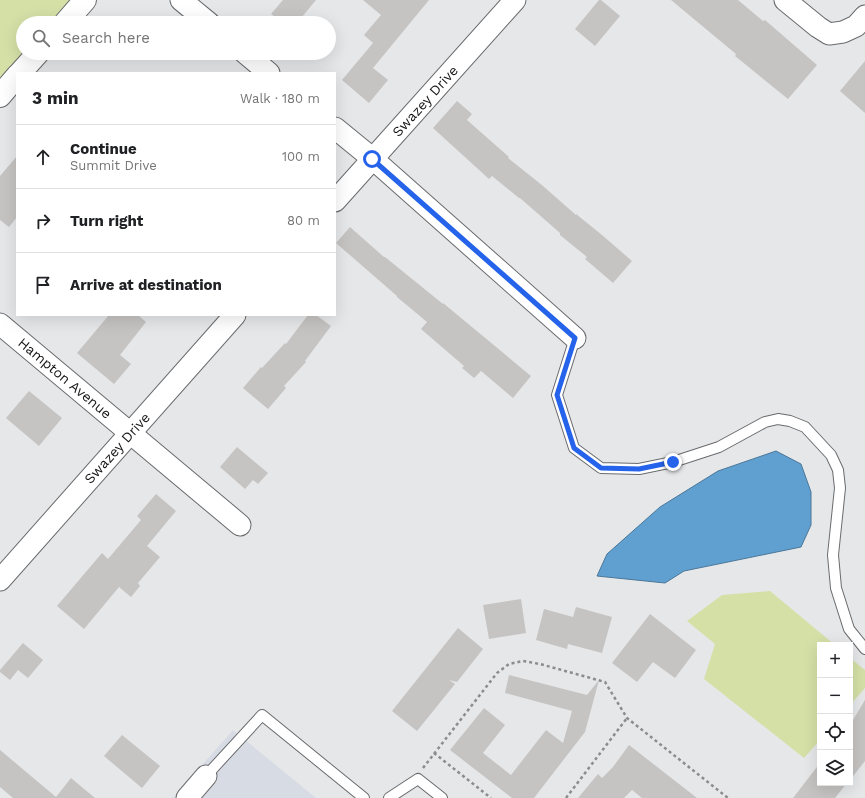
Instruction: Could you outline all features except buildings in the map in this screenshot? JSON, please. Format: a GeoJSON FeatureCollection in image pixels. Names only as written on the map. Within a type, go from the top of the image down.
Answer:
{"type":"FeatureCollection","features":[{"type":"Feature","properties":{"kind":"main road"},"geometry":{"type":"LineString","coordinates":[[71,16],[85,0]]}},
{"type":"Feature","properties":{"kind":"main road"},"geometry":{"type":"LineString","coordinates":[[21,72],[32,60]]}},
{"type":"Feature","properties":{"kind":"main road"},"geometry":{"type":"LineString","coordinates":[[0,96],[16,77]]}},
{"type":"Feature","properties":{"kind":"street"},"geometry":{"type":"LineString","coordinates":[[181,0],[200,16]]}},
{"type":"Feature","properties":{"kind":"street","name":"Swazey Drive"},"geometry":{"type":"LineString","coordinates":[[336,200],[516,0]]}},
{"type":"Feature","properties":{"kind":"street"},"geometry":{"type":"LineString","coordinates":[[785,0],[828,34],[843,32],[856,26],[865,16]]}},
{"type":"Feature","properties":{"kind":"street"},"geometry":{"type":"LineString","coordinates":[[253,60],[268,72]]}},
{"type":"Feature","properties":{"kind":"street"},"geometry":{"type":"LineString","coordinates":[[336,129],[575,338]]}},
{"type":"Feature","properties":{"kind":"street","name":"Swazey Drive"},"geometry":{"type":"LineString","coordinates":[[0,580],[234,316]]}},
{"type":"Feature","properties":{"kind":"street","name":"Hampton Avenue"},"geometry":{"type":"LineString","coordinates":[[0,324],[240,525]]}},
{"type":"Feature","properties":{"kind":"street"},"geometry":{"type":"LineString","coordinates":[[187,798],[206,776]]}},
{"type":"Feature","properties":{"kind":"lane"},"geometry":{"type":"LineString","coordinates":[[575,338],[557,395],[574,448],[601,468],[639,469],[673,462],[719,447],[765,422],[778,419],[790,421],[805,428],[831,455],[838,470],[840,488],[834,555],[836,588],[849,629],[865,649]]}},
{"type":"Feature","properties":{"kind":"lane"},"geometry":{"type":"LineString","coordinates":[[206,776],[262,715],[364,798]]}},
{"type":"Feature","properties":{"kind":"lane"},"geometry":{"type":"LineString","coordinates":[[389,798],[418,779],[442,798]]}},
{"type":"Feature","properties":{"kind":"path"},"geometry":{"type":"LineString","coordinates":[[418,779],[424,765],[496,672],[509,664],[523,661],[540,664],[604,682],[627,718],[728,798]]}},
{"type":"Feature","properties":{"kind":"path"},"geometry":{"type":"LineString","coordinates":[[566,798],[627,718]]}},
{"type":"Feature","properties":{"kind":"path"},"geometry":{"type":"LineString","coordinates":[[434,753],[490,798]]}},
{"type":"Feature","properties":{"kind":"shaded area"},"geometry":{"type":"Polygon","coordinates":[[[233,730],[316,798],[173,798],[233,730]]]}},
{"type":"Feature","properties":{"kind":"green space"},"geometry":{"type":"Polygon","coordinates":[[[0,0],[85,0],[71,16],[16,16],[16,60],[32,60],[21,72],[16,72],[16,78],[0,96],[0,0]]]}},
{"type":"Feature","properties":{"kind":"green space"},"geometry":{"type":"Polygon","coordinates":[[[770,591],[831,642],[817,642],[817,743],[804,758],[704,679],[715,644],[687,621],[722,595],[770,591]]]}},
{"type":"Feature","properties":{"kind":"green space"},"geometry":{"type":"Polygon","coordinates":[[[853,660],[865,670],[865,688],[853,702],[853,660]]]}},
{"type":"Feature","properties":{"kind":"water"},"geometry":{"type":"Polygon","coordinates":[[[776,451],[801,464],[811,492],[811,525],[801,547],[684,571],[665,583],[597,576],[607,554],[660,507],[718,471],[776,451]]]}},
{"type":"Feature","properties":{"kind":"route"},"geometry":{"type":"LineString","coordinates":[[372,159],[575,338],[557,395],[574,448],[601,468],[639,469],[673,462]]}}]}
